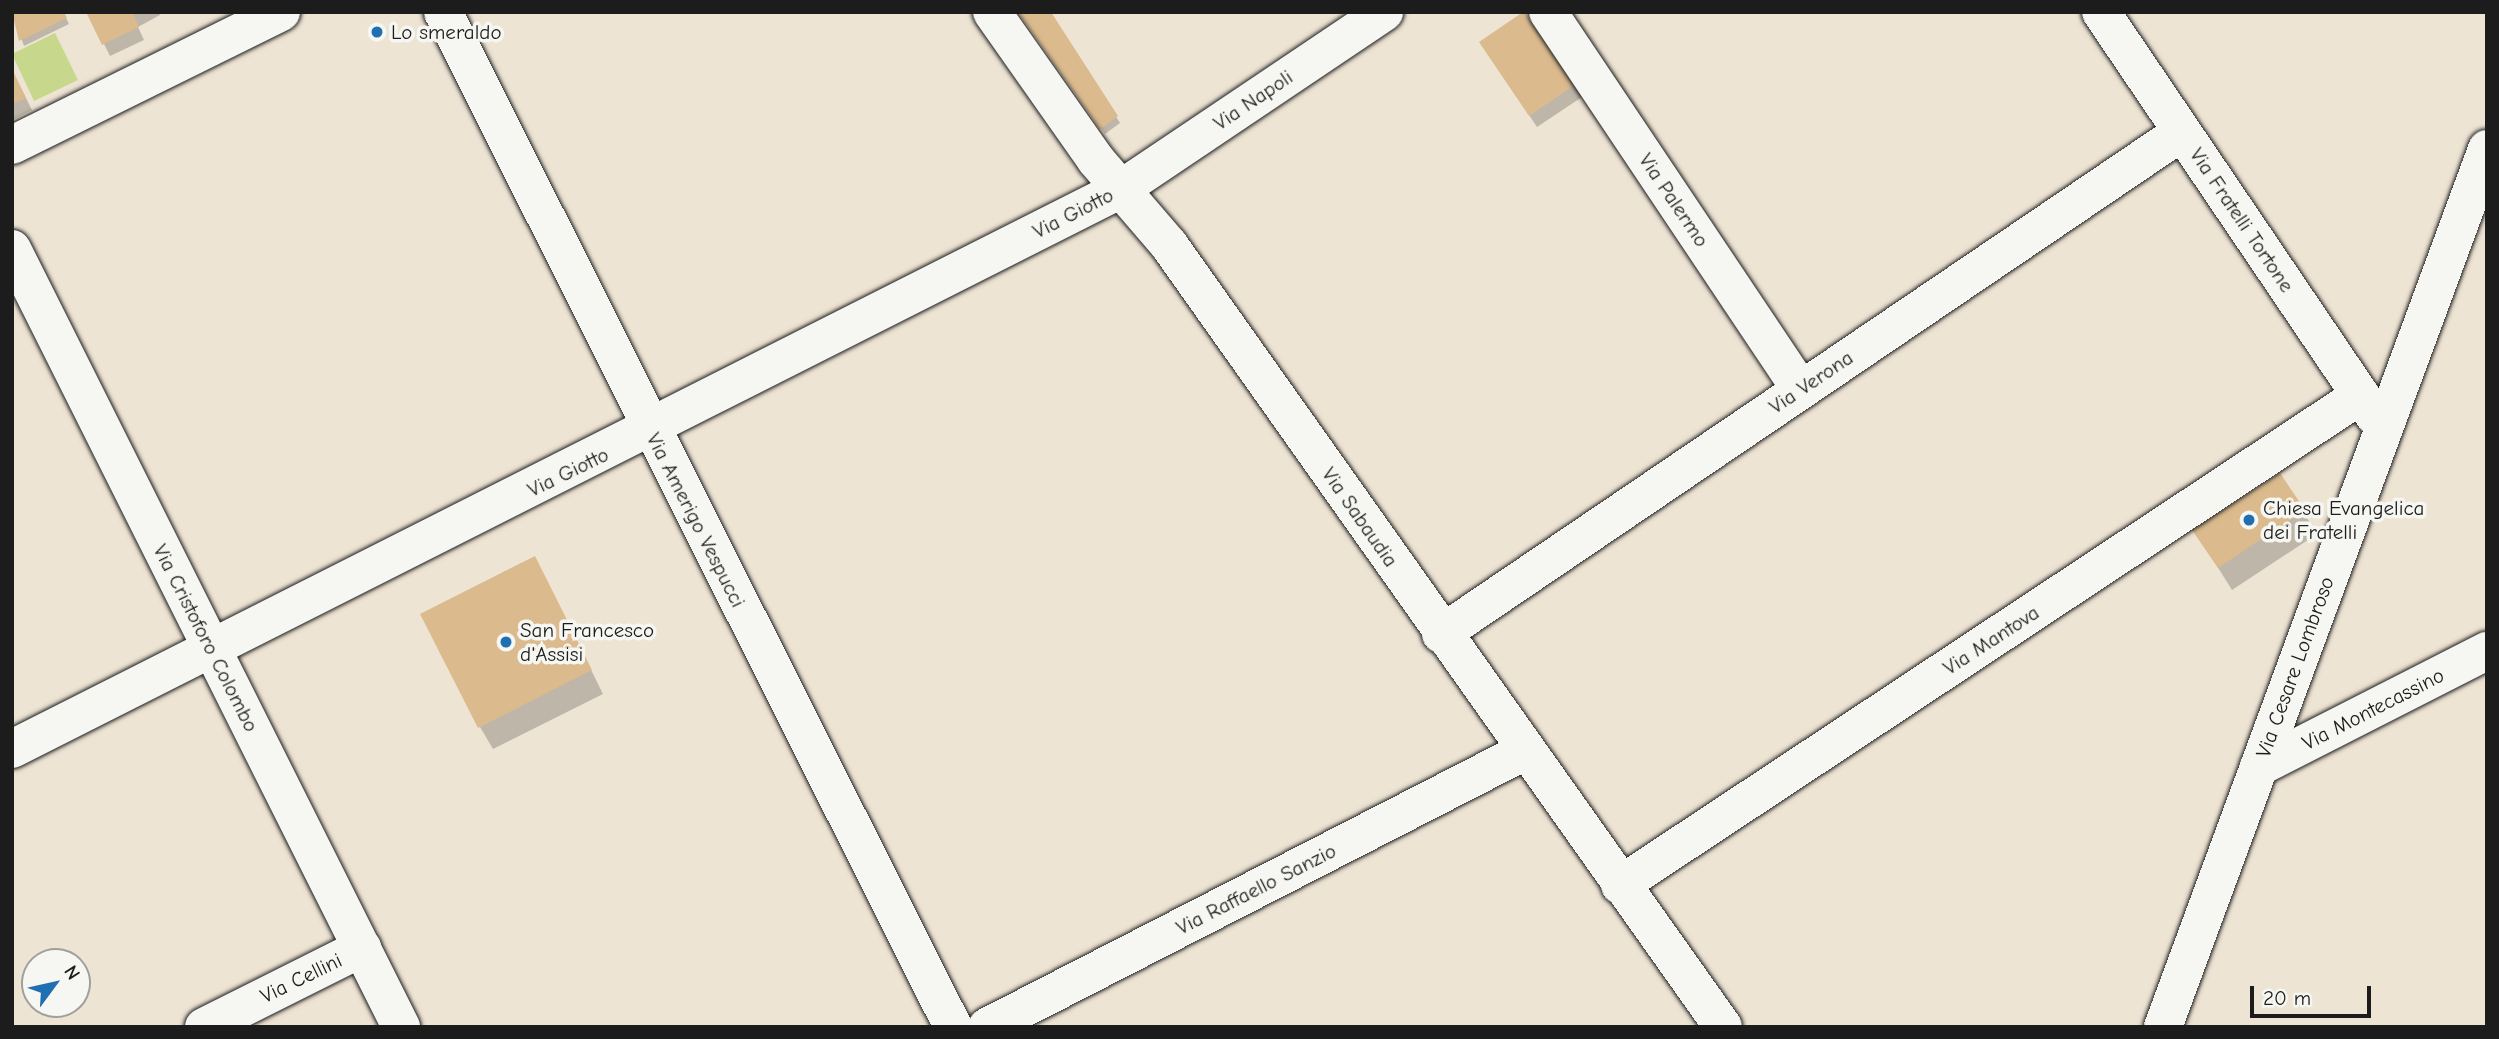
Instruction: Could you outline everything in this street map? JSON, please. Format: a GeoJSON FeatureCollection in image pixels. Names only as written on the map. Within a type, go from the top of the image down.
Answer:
{"type":"FeatureCollection","features":[{"type":"Feature","properties":{"kind":"street"},"geometry":{"type":"LineString","coordinates":[[12,145],[281,12]]}},
{"type":"Feature","properties":{"kind":"street","name":"Via Amerigo Vespucci"},"geometry":{"type":"LineString","coordinates":[[443,12],[650,431],[953,1027]]}},
{"type":"Feature","properties":{"kind":"street","name":"Via Sabaudia"},"geometry":{"type":"LineString","coordinates":[[992,12],[1121,189],[1170,245],[1441,634],[1723,1027]]}},
{"type":"Feature","properties":{"kind":"street","name":"Via Napoli"},"geometry":{"type":"LineString","coordinates":[[1121,189],[1384,12]]}},
{"type":"Feature","properties":{"kind":"street","name":"Via Palermo"},"geometry":{"type":"LineString","coordinates":[[1548,12],[1800,389]]}},
{"type":"Feature","properties":{"kind":"street","name":"Via Fratelli Tortone"},"geometry":{"type":"LineString","coordinates":[[2101,12],[2383,428]]}},
{"type":"Feature","properties":{"kind":"street","name":"Via Verona"},"geometry":{"type":"LineString","coordinates":[[1441,634],[2182,132]]}},
{"type":"Feature","properties":{"kind":"street","name":"Via Cesare Lombroso"},"geometry":{"type":"LineString","coordinates":[[2163,1027],[2487,149]]}},
{"type":"Feature","properties":{"kind":"street","name":"Via Giotto"},"geometry":{"type":"LineString","coordinates":[[12,749],[650,431],[1121,189]]}},
{"type":"Feature","properties":{"kind":"street","name":"Via Cristoforo Colombo"},"geometry":{"type":"LineString","coordinates":[[12,249],[401,1027]]}},
{"type":"Feature","properties":{"kind":"street","name":"Via Mantova"},"geometry":{"type":"LineString","coordinates":[[1620,885],[2361,395]]}},
{"type":"Feature","properties":{"kind":"street","name":"Via Montecassino"},"geometry":{"type":"LineString","coordinates":[[2259,767],[2487,651]]}},
{"type":"Feature","properties":{"kind":"street","name":"Via Raffaello Sanzio"},"geometry":{"type":"LineString","coordinates":[[987,1027],[1525,751]]}},
{"type":"Feature","properties":{"kind":"street","name":"Via Cellini"},"geometry":{"type":"LineString","coordinates":[[204,1027],[362,948]]}},
{"type":"Feature","properties":{"kind":"green space"},"geometry":{"type":"Polygon","coordinates":[[[55,33],[78,80],[34,101],[12,54],[55,33]]]}},
{"type":"Feature","properties":{"kind":"building"},"geometry":{"type":"Polygon","coordinates":[[[12,12],[64,12],[67,18],[19,41],[12,12]]]}},
{"type":"Feature","properties":{"kind":"building"},"geometry":{"type":"Polygon","coordinates":[[[86,12],[132,12],[139,27],[102,45],[86,12]]]}},
{"type":"Feature","properties":{"kind":"building"},"geometry":{"type":"Polygon","coordinates":[[[1018,12],[1051,12],[1118,116],[1100,129],[1018,12]]]}},
{"type":"Feature","properties":{"kind":"building"},"geometry":{"type":"Polygon","coordinates":[[[1523,12],[1576,84],[1529,116],[1479,42],[1523,12]]]}},
{"type":"Feature","properties":{"kind":"building"},"geometry":{"type":"Polygon","coordinates":[[[12,69],[26,98],[12,104],[12,69]]]}},
{"type":"Feature","properties":{"kind":"building","name":"Chiesa Evangelica dei Fratelli"},"geometry":{"type":"Polygon","coordinates":[[[2280,473],[2305,510],[2218,568],[2192,530],[2280,473]]]}},
{"type":"Feature","properties":{"kind":"building","name":"San Francesco d'Assisi"},"geometry":{"type":"Polygon","coordinates":[[[535,556],[592,670],[478,728],[420,614],[535,556]]]}},
{"type":"Feature","properties":{"kind":"place","name":"Lo smeraldo"},"geometry":{"type":"Point","coordinates":[377,32]}},
{"type":"Feature","properties":{"kind":"place","name":"Chiesa Evangelica dei Fratelli"},"geometry":{"type":"Point","coordinates":[2249,520]}},
{"type":"Feature","properties":{"kind":"place","name":"San Francesco d'Assisi"},"geometry":{"type":"Point","coordinates":[506,642]}}]}
